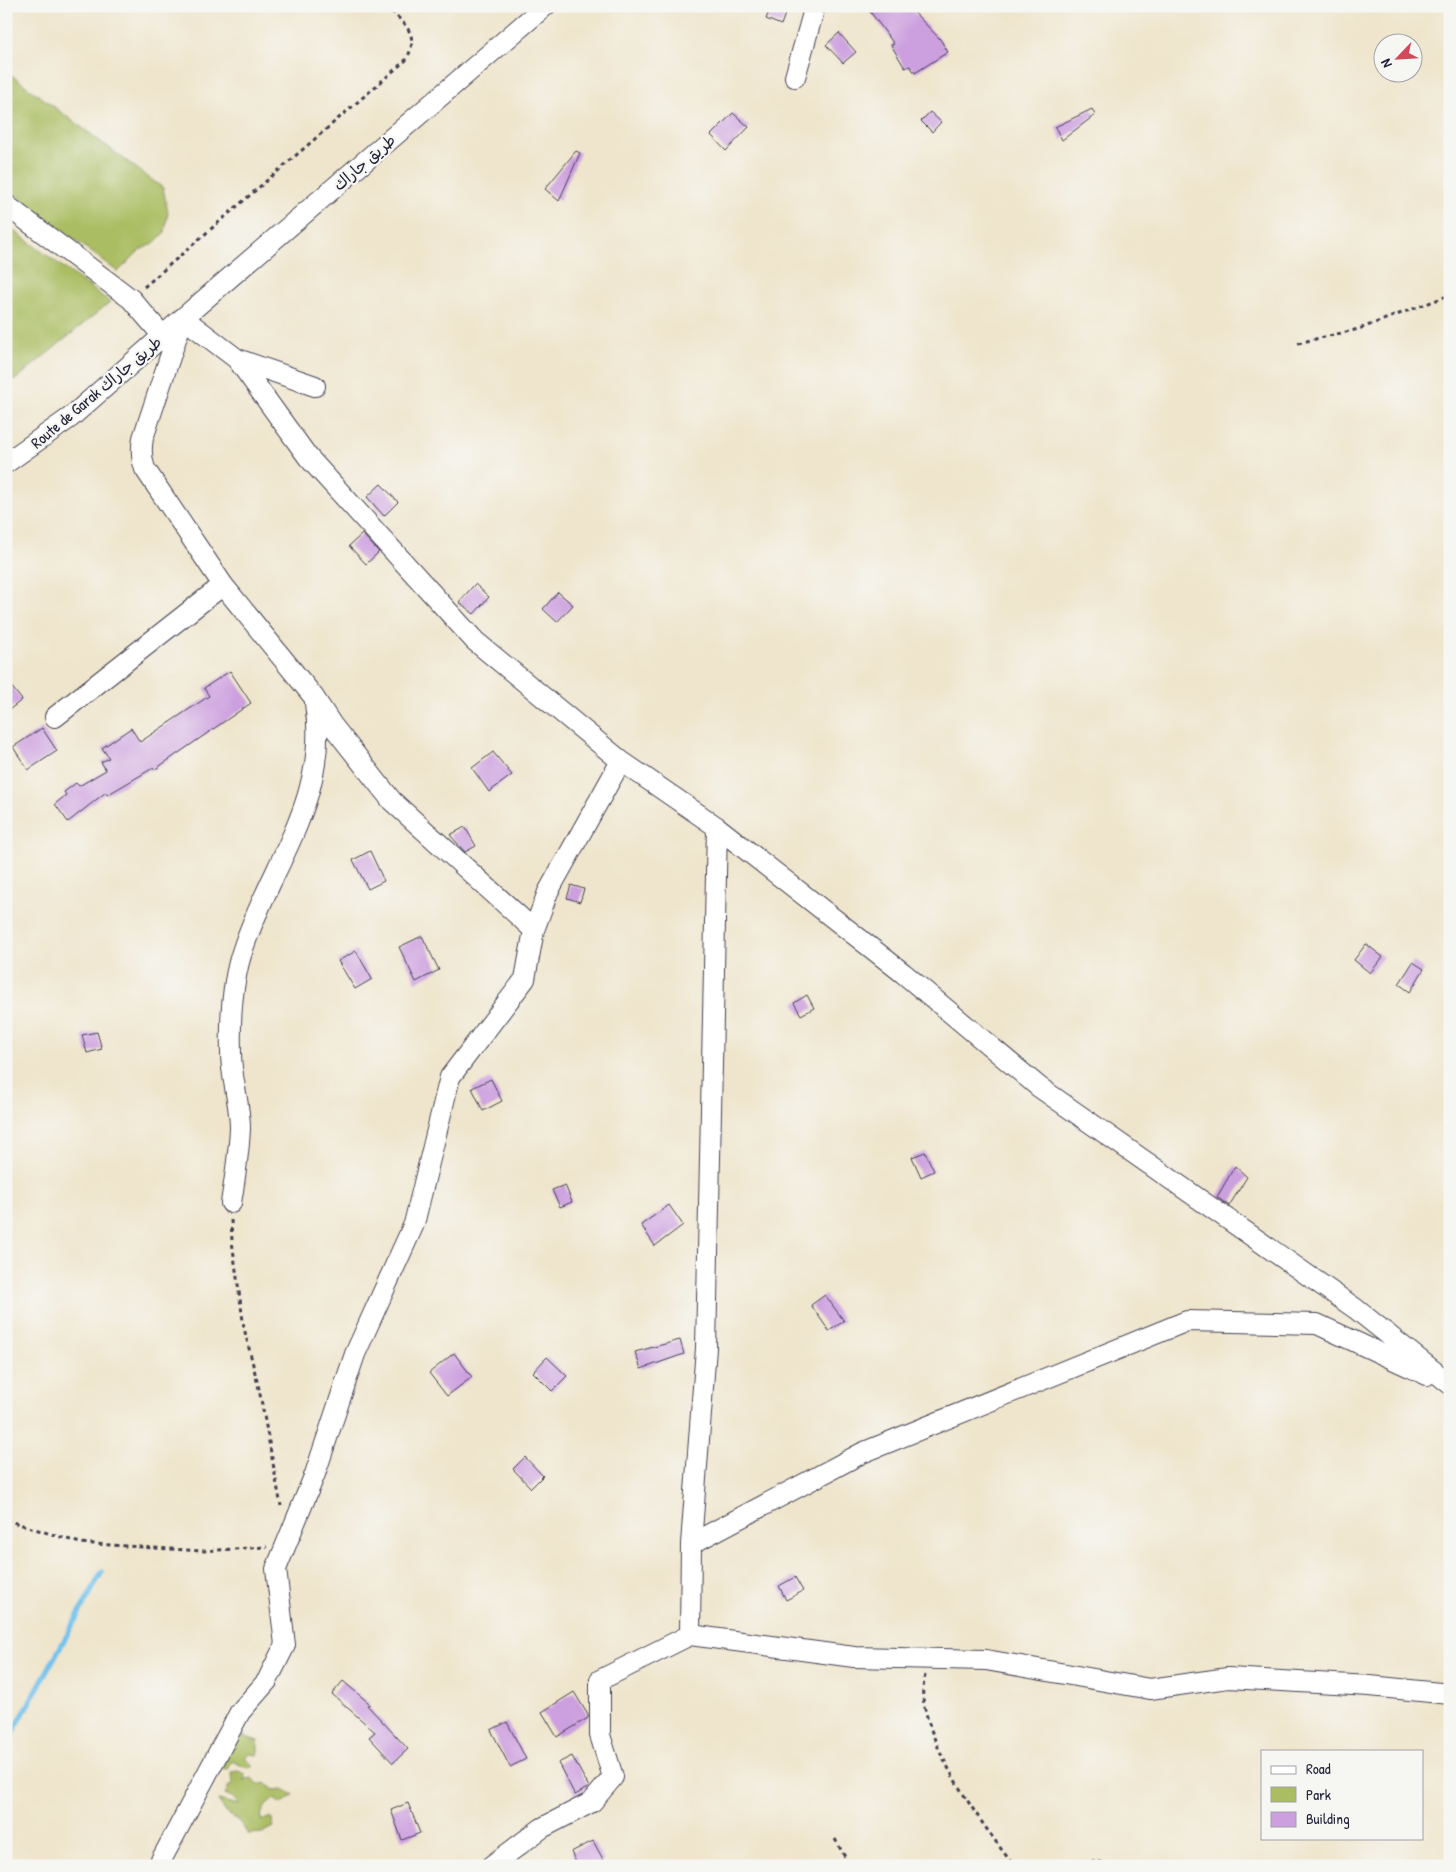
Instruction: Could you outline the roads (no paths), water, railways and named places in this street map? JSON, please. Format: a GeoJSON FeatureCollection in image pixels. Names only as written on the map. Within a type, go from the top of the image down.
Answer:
{"type":"FeatureCollection","features":[{"type":"Feature","properties":{"kind":"street","name":"طريق جاراك"},"geometry":{"type":"LineString","coordinates":[[183,318],[544,6]]}},
{"type":"Feature","properties":{"kind":"street"},"geometry":{"type":"LineString","coordinates":[[796,77],[815,6]]}},
{"type":"Feature","properties":{"kind":"street"},"geometry":{"type":"LineString","coordinates":[[6,205],[130,298],[163,336]]}},
{"type":"Feature","properties":{"kind":"street","name":"Route de Garak طريق جاراك"},"geometry":{"type":"LineString","coordinates":[[6,464],[71,417],[183,318]]}},
{"type":"Feature","properties":{"kind":"street"},"geometry":{"type":"LineString","coordinates":[[534,930],[392,801],[332,725],[314,696],[223,585],[151,478],[141,459],[141,448],[183,318],[237,359],[308,457],[475,641],[621,761],[717,827],[903,973],[1039,1087],[1356,1309],[1450,1385]]}},
{"type":"Feature","properties":{"kind":"street"},"geometry":{"type":"LineString","coordinates":[[237,359],[315,386]]}},
{"type":"Feature","properties":{"kind":"street"},"geometry":{"type":"LineString","coordinates":[[55,717],[223,585]]}},
{"type":"Feature","properties":{"kind":"street"},"geometry":{"type":"LineString","coordinates":[[231,1203],[238,1166],[240,1126],[231,1054],[234,984],[243,949],[263,899],[290,843],[311,789],[317,757],[317,719],[314,696]]}},
{"type":"Feature","properties":{"kind":"street"},"geometry":{"type":"LineString","coordinates":[[158,1866],[240,1712],[268,1681],[285,1645],[276,1569],[315,1474],[355,1354],[414,1224],[450,1077],[526,979],[534,930],[548,892],[621,761]]}},
{"type":"Feature","properties":{"kind":"street"},"geometry":{"type":"LineString","coordinates":[[690,1635],[691,1544],[706,1348],[717,827]]}},
{"type":"Feature","properties":{"kind":"street"},"geometry":{"type":"LineString","coordinates":[[691,1544],[862,1453],[1187,1321],[1317,1324],[1450,1385]]}},
{"type":"Feature","properties":{"kind":"street"},"geometry":{"type":"LineString","coordinates":[[492,1866],[542,1828],[592,1802],[613,1776],[600,1735],[600,1680],[690,1635],[854,1657],[986,1660],[1150,1689],[1228,1678],[1370,1686],[1450,1694]]}},
{"type":"Feature","properties":{"kind":"waterway"},"geometry":{"type":"LineString","coordinates":[[6,1745],[102,1572]]}}]}
